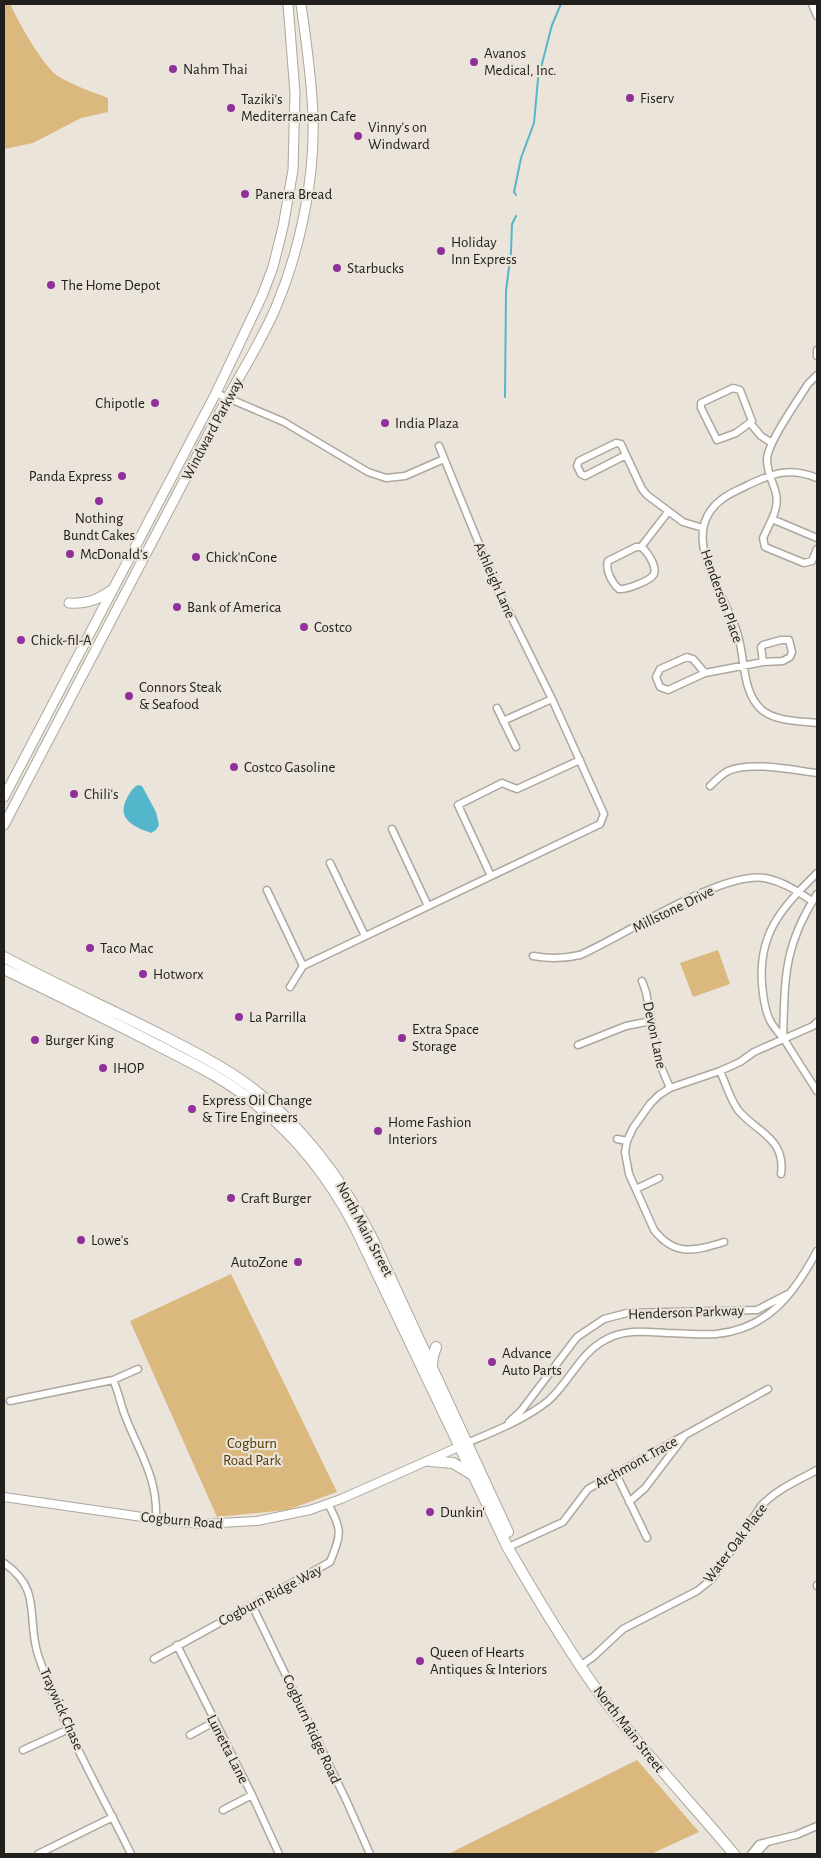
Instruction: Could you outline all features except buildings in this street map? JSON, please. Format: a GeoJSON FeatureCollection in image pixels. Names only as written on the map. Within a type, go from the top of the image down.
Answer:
{"type":"FeatureCollection","features":[{"type":"Feature","properties":{"kind":"main road","name":"Windward Parkway"},"geometry":{"type":"LineString","coordinates":[[4,797],[216,392],[262,296],[273,267],[293,170],[295,133],[294,62],[288,4]]}},
{"type":"Feature","properties":{"kind":"main road","name":"Windward Parkway"},"geometry":{"type":"LineString","coordinates":[[4,825],[276,307],[294,256],[306,202],[313,146],[311,82],[301,4]]}},
{"type":"Feature","properties":{"kind":"main road"},"geometry":{"type":"LineString","coordinates":[[69,602],[82,604],[92,602],[115,587]]}},
{"type":"Feature","properties":{"kind":"main road","name":"North Main Street"},"geometry":{"type":"LineString","coordinates":[[4,957],[205,1058],[248,1085],[277,1110],[314,1148],[340,1182],[374,1240],[433,1369],[464,1445],[473,1475],[508,1548],[535,1595],[580,1666],[630,1733],[734,1854]]}},
{"type":"Feature","properties":{"kind":"main road","name":"North Main Street"},"geometry":{"type":"LineString","coordinates":[[4,969],[137,1034],[212,1074],[248,1098],[278,1124],[314,1163],[348,1213],[365,1245],[514,1545],[535,1595]]}},
{"type":"Feature","properties":{"kind":"main road"},"geometry":{"type":"LineString","coordinates":[[433,1369],[433,1356],[436,1347]]}},
{"type":"Feature","properties":{"kind":"main road"},"geometry":{"type":"LineString","coordinates":[[430,1461],[439,1460],[453,1463],[473,1475]]}},
{"type":"Feature","properties":{"kind":"street"},"geometry":{"type":"LineString","coordinates":[[812,4],[817,16]]}},
{"type":"Feature","properties":{"kind":"street"},"geometry":{"type":"LineString","coordinates":[[817,350],[817,356]]}},
{"type":"Feature","properties":{"kind":"street"},"geometry":{"type":"LineString","coordinates":[[817,375],[808,384],[772,443],[767,458],[778,501],[777,509],[763,538],[765,547],[804,563],[812,561],[817,549]]}},
{"type":"Feature","properties":{"kind":"street"},"geometry":{"type":"LineString","coordinates":[[751,424],[736,433],[717,440],[701,408],[701,403],[733,388],[737,388],[752,419],[751,424],[761,436],[772,443]]}},
{"type":"Feature","properties":{"kind":"street"},"geometry":{"type":"LineString","coordinates":[[216,392],[284,422],[368,472],[386,478],[405,476],[444,459]]}},
{"type":"Feature","properties":{"kind":"street"},"geometry":{"type":"LineString","coordinates":[[626,455],[585,476],[581,474],[577,466],[579,461],[616,442],[622,444],[642,489],[668,512],[683,522],[703,528]]}},
{"type":"Feature","properties":{"kind":"street","name":"Ashleigh Lane"},"geometry":{"type":"LineString","coordinates":[[303,966],[600,824],[604,814],[552,698],[497,588],[439,446]]}},
{"type":"Feature","properties":{"kind":"street","name":"Henderson Place"},"geometry":{"type":"LineString","coordinates":[[817,478],[788,472],[770,474],[721,500],[710,512],[703,528],[702,541],[704,554],[735,627],[751,695],[763,711],[780,719],[817,723]]}},
{"type":"Feature","properties":{"kind":"street"},"geometry":{"type":"LineString","coordinates":[[641,547],[646,550],[654,569],[654,575],[625,589],[619,589],[607,569],[608,561],[636,547],[641,547],[668,512]]}},
{"type":"Feature","properties":{"kind":"street"},"geometry":{"type":"LineString","coordinates":[[772,519],[817,538]]}},
{"type":"Feature","properties":{"kind":"street"},"geometry":{"type":"LineString","coordinates":[[705,673],[693,659],[687,657],[660,669],[656,677],[660,687],[668,690],[705,673],[763,662],[778,662],[790,657],[792,652],[789,640],[781,640],[760,647],[763,662]]}},
{"type":"Feature","properties":{"kind":"street"},"geometry":{"type":"LineString","coordinates":[[503,721],[552,698]]}},
{"type":"Feature","properties":{"kind":"street"},"geometry":{"type":"LineString","coordinates":[[497,708],[516,747]]}},
{"type":"Feature","properties":{"kind":"street"},"geometry":{"type":"LineString","coordinates":[[491,876],[458,805],[502,783],[517,789],[580,760]]}},
{"type":"Feature","properties":{"kind":"street"},"geometry":{"type":"LineString","coordinates":[[710,786],[728,771],[740,768],[766,767],[817,773]]}},
{"type":"Feature","properties":{"kind":"street"},"geometry":{"type":"LineString","coordinates":[[392,830],[428,906]]}},
{"type":"Feature","properties":{"kind":"street"},"geometry":{"type":"LineString","coordinates":[[330,863],[365,936]]}},
{"type":"Feature","properties":{"kind":"street"},"geometry":{"type":"LineString","coordinates":[[817,872],[788,902],[773,924],[764,949],[762,975],[763,999],[771,1023],[817,1091]]}},
{"type":"Feature","properties":{"kind":"street","name":"Millstone Drive"},"geometry":{"type":"LineString","coordinates":[[533,956],[550,959],[580,955],[702,894],[746,878],[763,878],[786,884],[812,902]]}},
{"type":"Feature","properties":{"kind":"street"},"geometry":{"type":"LineString","coordinates":[[267,890],[303,966],[290,987]]}},
{"type":"Feature","properties":{"kind":"street"},"geometry":{"type":"LineString","coordinates":[[783,1039],[786,965],[798,928],[817,894]]}},
{"type":"Feature","properties":{"kind":"street","name":"Devon Lane"},"geometry":{"type":"LineString","coordinates":[[642,981],[646,992],[659,1062],[670,1088]]}},
{"type":"Feature","properties":{"kind":"street"},"geometry":{"type":"LineString","coordinates":[[578,1045],[626,1026],[651,1021]]}},
{"type":"Feature","properties":{"kind":"street"},"geometry":{"type":"LineString","coordinates":[[724,1242],[692,1250],[679,1249],[669,1244],[654,1230],[626,1164],[627,1141],[633,1128],[650,1104],[670,1088],[720,1072],[740,1062],[754,1052],[813,1026],[817,1022]]}},
{"type":"Feature","properties":{"kind":"street"},"geometry":{"type":"LineString","coordinates":[[720,1072],[738,1109],[745,1117],[766,1132],[775,1145],[781,1160],[781,1174]]}},
{"type":"Feature","properties":{"kind":"street"},"geometry":{"type":"LineString","coordinates":[[616,1139],[627,1141]]}},
{"type":"Feature","properties":{"kind":"street"},"geometry":{"type":"LineString","coordinates":[[636,1189],[659,1178]]}},
{"type":"Feature","properties":{"kind":"street","name":"Henderson Parkway"},"geometry":{"type":"LineString","coordinates":[[464,1445],[503,1428],[548,1401],[588,1352],[608,1338],[621,1333],[635,1331],[704,1334],[731,1331],[748,1326],[765,1317],[794,1290],[802,1280],[817,1252]]}},
{"type":"Feature","properties":{"kind":"street","name":"Henderson Parkway"},"geometry":{"type":"LineString","coordinates":[[503,1428],[521,1411],[577,1337],[604,1319],[627,1313],[757,1310],[794,1290]]}},
{"type":"Feature","properties":{"kind":"street"},"geometry":{"type":"LineString","coordinates":[[10,1401],[113,1380],[138,1369]]}},
{"type":"Feature","properties":{"kind":"street"},"geometry":{"type":"LineString","coordinates":[[113,1380],[124,1413],[154,1483],[157,1502],[156,1519]]}},
{"type":"Feature","properties":{"kind":"street","name":"Archmont Trace"},"geometry":{"type":"LineString","coordinates":[[514,1545],[564,1522],[588,1489],[768,1389]]}},
{"type":"Feature","properties":{"kind":"street"},"geometry":{"type":"LineString","coordinates":[[629,1502],[645,1488],[685,1435]]}},
{"type":"Feature","properties":{"kind":"street","name":"Cogburn Road"},"geometry":{"type":"LineString","coordinates":[[4,1497],[202,1524],[257,1522],[284,1517],[328,1504],[464,1445]]}},
{"type":"Feature","properties":{"kind":"street","name":"Water Oak Place"},"geometry":{"type":"LineString","coordinates":[[580,1666],[623,1629],[697,1591],[712,1579],[761,1506],[771,1495],[817,1470]]}},
{"type":"Feature","properties":{"kind":"street"},"geometry":{"type":"LineString","coordinates":[[616,1474],[647,1538]]}},
{"type":"Feature","properties":{"kind":"street","name":"Cogburn Ridge Way"},"geometry":{"type":"LineString","coordinates":[[154,1659],[330,1562],[338,1543],[339,1532],[338,1521],[328,1504]]}},
{"type":"Feature","properties":{"kind":"street","name":"Traywick Chase"},"geometry":{"type":"LineString","coordinates":[[4,1563],[20,1576],[27,1589],[33,1610],[37,1651],[69,1729],[131,1854]]}},
{"type":"Feature","properties":{"kind":"street","name":"Cogburn Ridge Road"},"geometry":{"type":"LineString","coordinates":[[252,1605],[370,1854]]}},
{"type":"Feature","properties":{"kind":"street","name":"Lunetta Lane"},"geometry":{"type":"LineString","coordinates":[[177,1645],[252,1795],[278,1854]]}},
{"type":"Feature","properties":{"kind":"street"},"geometry":{"type":"LineString","coordinates":[[190,1735],[214,1722]]}},
{"type":"Feature","properties":{"kind":"street"},"geometry":{"type":"LineString","coordinates":[[23,1750],[69,1729]]}},
{"type":"Feature","properties":{"kind":"street"},"geometry":{"type":"LineString","coordinates":[[223,1810],[252,1795]]}},
{"type":"Feature","properties":{"kind":"street"},"geometry":{"type":"LineString","coordinates":[[38,1854],[113,1817]]}},
{"type":"Feature","properties":{"kind":"street"},"geometry":{"type":"LineString","coordinates":[[751,1854],[758,1852],[767,1842],[796,1835],[817,1826]]}},
{"type":"Feature","properties":{"kind":"green space"},"geometry":{"type":"Polygon","coordinates":[[[4,4],[10,4],[48,67],[72,84],[108,98],[108,112],[81,118],[33,143],[4,149],[4,4]]]}},
{"type":"Feature","properties":{"kind":"green space"},"geometry":{"type":"Polygon","coordinates":[[[718,950],[730,984],[693,997],[680,963],[718,950]]]}},
{"type":"Feature","properties":{"kind":"green space","name":"Cogburn Road Park"},"geometry":{"type":"Polygon","coordinates":[[[231,1274],[337,1492],[287,1510],[217,1517],[130,1321],[231,1274]]]}},
{"type":"Feature","properties":{"kind":"green space"},"geometry":{"type":"Polygon","coordinates":[[[637,1760],[699,1832],[651,1854],[448,1854],[637,1760]]]}},
{"type":"Feature","properties":{"kind":"water"},"geometry":{"type":"Polygon","coordinates":[[[138,785],[142,786],[156,812],[159,825],[151,833],[129,822],[124,813],[127,798],[132,789],[138,785]]]}},
{"type":"Feature","properties":{"kind":"waterway"},"geometry":{"type":"LineString","coordinates":[[516,195],[514,192],[521,158],[534,123],[538,79],[552,25],[561,4]]}},
{"type":"Feature","properties":{"kind":"waterway"},"geometry":{"type":"LineString","coordinates":[[505,397],[506,291],[511,252],[512,224],[516,216]]}},
{"type":"Feature","properties":{"kind":"place","name":"Avanos Medical, Inc."},"geometry":{"type":"Point","coordinates":[474,62]}},
{"type":"Feature","properties":{"kind":"place","name":"Nahm Thai"},"geometry":{"type":"Point","coordinates":[173,69]}},
{"type":"Feature","properties":{"kind":"place","name":"Fiserv"},"geometry":{"type":"Point","coordinates":[630,98]}},
{"type":"Feature","properties":{"kind":"place","name":"Taziki's Mediterranean Cafe"},"geometry":{"type":"Point","coordinates":[231,108]}},
{"type":"Feature","properties":{"kind":"place","name":"Vinny's on Windward"},"geometry":{"type":"Point","coordinates":[358,136]}},
{"type":"Feature","properties":{"kind":"place","name":"Panera Bread"},"geometry":{"type":"Point","coordinates":[245,194]}},
{"type":"Feature","properties":{"kind":"place","name":"Holiday Inn Express"},"geometry":{"type":"Point","coordinates":[441,251]}},
{"type":"Feature","properties":{"kind":"place","name":"Starbucks"},"geometry":{"type":"Point","coordinates":[337,268]}},
{"type":"Feature","properties":{"kind":"place","name":"The Home Depot"},"geometry":{"type":"Point","coordinates":[51,285]}},
{"type":"Feature","properties":{"kind":"place","name":"Chipotle"},"geometry":{"type":"Point","coordinates":[155,403]}},
{"type":"Feature","properties":{"kind":"place","name":"India Plaza"},"geometry":{"type":"Point","coordinates":[385,423]}},
{"type":"Feature","properties":{"kind":"place","name":"Panda Express"},"geometry":{"type":"Point","coordinates":[122,476]}},
{"type":"Feature","properties":{"kind":"place","name":"Nothing Bundt Cakes"},"geometry":{"type":"Point","coordinates":[99,501]}},
{"type":"Feature","properties":{"kind":"place","name":"McDonald's"},"geometry":{"type":"Point","coordinates":[70,554]}},
{"type":"Feature","properties":{"kind":"place","name":"Chick'nCone"},"geometry":{"type":"Point","coordinates":[196,557]}},
{"type":"Feature","properties":{"kind":"place","name":"Bank of America"},"geometry":{"type":"Point","coordinates":[177,607]}},
{"type":"Feature","properties":{"kind":"place","name":"Costco"},"geometry":{"type":"Point","coordinates":[304,627]}},
{"type":"Feature","properties":{"kind":"place","name":"Chick-fil-A"},"geometry":{"type":"Point","coordinates":[21,640]}},
{"type":"Feature","properties":{"kind":"place","name":"Connors Steak & Seafood"},"geometry":{"type":"Point","coordinates":[129,696]}},
{"type":"Feature","properties":{"kind":"place","name":"Costco Gasoline"},"geometry":{"type":"Point","coordinates":[234,767]}},
{"type":"Feature","properties":{"kind":"place","name":"Chili's"},"geometry":{"type":"Point","coordinates":[74,794]}},
{"type":"Feature","properties":{"kind":"place","name":"Taco Mac"},"geometry":{"type":"Point","coordinates":[90,948]}},
{"type":"Feature","properties":{"kind":"place","name":"Hotworx"},"geometry":{"type":"Point","coordinates":[143,974]}},
{"type":"Feature","properties":{"kind":"place","name":"La Parrilla"},"geometry":{"type":"Point","coordinates":[239,1017]}},
{"type":"Feature","properties":{"kind":"place","name":"Extra Space Storage"},"geometry":{"type":"Point","coordinates":[402,1038]}},
{"type":"Feature","properties":{"kind":"place","name":"Burger King"},"geometry":{"type":"Point","coordinates":[35,1040]}},
{"type":"Feature","properties":{"kind":"place","name":"IHOP"},"geometry":{"type":"Point","coordinates":[103,1068]}},
{"type":"Feature","properties":{"kind":"place","name":"Express Oil Change & Tire Engineers"},"geometry":{"type":"Point","coordinates":[192,1109]}},
{"type":"Feature","properties":{"kind":"place","name":"Home Fashion Interiors"},"geometry":{"type":"Point","coordinates":[378,1131]}},
{"type":"Feature","properties":{"kind":"place","name":"Craft Burger"},"geometry":{"type":"Point","coordinates":[231,1198]}},
{"type":"Feature","properties":{"kind":"place","name":"Lowe's"},"geometry":{"type":"Point","coordinates":[81,1240]}},
{"type":"Feature","properties":{"kind":"place","name":"AutoZone"},"geometry":{"type":"Point","coordinates":[298,1262]}},
{"type":"Feature","properties":{"kind":"place","name":"Advance Auto Parts"},"geometry":{"type":"Point","coordinates":[492,1362]}},
{"type":"Feature","properties":{"kind":"place","name":"Dunkin'"},"geometry":{"type":"Point","coordinates":[430,1512]}},
{"type":"Feature","properties":{"kind":"place","name":"Queen of Hearts Antiques & Interiors"},"geometry":{"type":"Point","coordinates":[420,1661]}}]}
